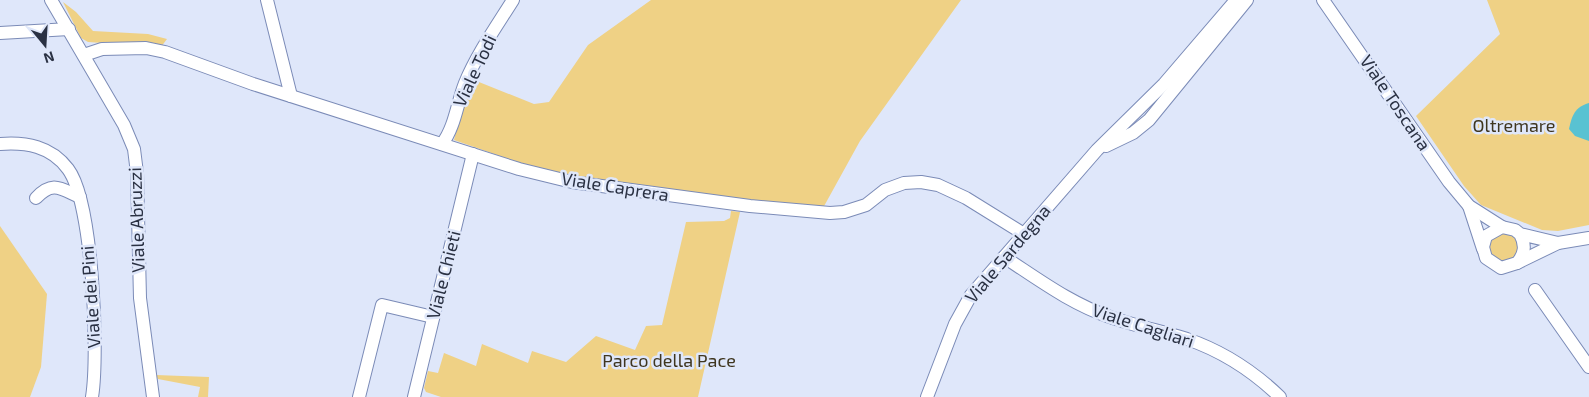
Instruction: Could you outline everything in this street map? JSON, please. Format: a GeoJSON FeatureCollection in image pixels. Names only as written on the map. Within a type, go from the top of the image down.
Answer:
{"type":"FeatureCollection","features":[{"type":"Feature","properties":{"kind":"street","name":"Viale Abruzzi"},"geometry":{"type":"LineString","coordinates":[[51,0],[124,125],[134,149],[137,173],[140,298],[154,397]]}},
{"type":"Feature","properties":{"kind":"street"},"geometry":{"type":"LineString","coordinates":[[267,0],[291,96]]}},
{"type":"Feature","properties":{"kind":"street","name":"Viale Todi"},"geometry":{"type":"LineString","coordinates":[[442,144],[450,134],[465,83],[483,47],[513,0]]}},
{"type":"Feature","properties":{"kind":"street","name":"Viale Sardegna"},"geometry":{"type":"LineString","coordinates":[[927,397],[962,309],[971,296],[1097,150],[1164,84],[1236,0]]}},
{"type":"Feature","properties":{"kind":"street","name":"Viale Sardegna"},"geometry":{"type":"LineString","coordinates":[[1097,150],[1133,133],[1149,120],[1247,0]]}},
{"type":"Feature","properties":{"kind":"street","name":"Viale Toscana"},"geometry":{"type":"LineString","coordinates":[[1323,0],[1449,182],[1469,206],[1502,226]]}},
{"type":"Feature","properties":{"kind":"street"},"geometry":{"type":"LineString","coordinates":[[0,33],[69,29]]}},
{"type":"Feature","properties":{"kind":"street","name":"Viale Caprera"},"geometry":{"type":"LineString","coordinates":[[84,55],[102,49],[146,48],[519,169],[572,182],[750,206],[830,213],[844,212],[866,205],[885,190],[904,183],[938,185],[966,198],[1024,234]]}},
{"type":"Feature","properties":{"kind":"street","name":"Viale dei Pini"},"geometry":{"type":"LineString","coordinates":[[0,144],[31,144],[44,149],[68,168],[75,181],[88,240],[95,352],[92,397]]}},
{"type":"Feature","properties":{"kind":"street","name":"Viale Chieti"},"geometry":{"type":"LineString","coordinates":[[415,397],[473,154]]}},
{"type":"Feature","properties":{"kind":"street"},"geometry":{"type":"LineString","coordinates":[[36,198],[46,188],[56,186],[80,197]]}},
{"type":"Feature","properties":{"kind":"street","name":"Viale Toscana"},"geometry":{"type":"LineString","coordinates":[[1469,206],[1484,253]]}},
{"type":"Feature","properties":{"kind":"street"},"geometry":{"type":"LineString","coordinates":[[1558,243],[1520,234],[1509,227],[1502,226],[1486,236],[1483,247],[1490,263],[1500,268],[1517,263],[1558,243],[1589,238]]}},
{"type":"Feature","properties":{"kind":"street"},"geometry":{"type":"LineString","coordinates":[[1517,263],[1524,252],[1525,246],[1520,234]]}},
{"type":"Feature","properties":{"kind":"street","name":"Viale Cagliari"},"geometry":{"type":"LineString","coordinates":[[1004,257],[1055,291],[1109,317],[1202,345],[1244,367],[1262,380],[1280,397]]}},
{"type":"Feature","properties":{"kind":"street"},"geometry":{"type":"LineString","coordinates":[[1535,290],[1589,367]]}},
{"type":"Feature","properties":{"kind":"street"},"geometry":{"type":"LineString","coordinates":[[359,397],[382,305],[433,317]]}},
{"type":"Feature","properties":{"kind":"green space"},"geometry":{"type":"Polygon","coordinates":[[[651,0],[961,0],[860,141],[823,208],[732,200],[552,174],[454,140],[469,78],[534,104],[549,102],[588,45],[651,0]]]}},
{"type":"Feature","properties":{"kind":"green space","name":"Oltremare"},"geometry":{"type":"Polygon","coordinates":[[[1487,0],[1589,0],[1589,225],[1558,231],[1542,230],[1481,205],[1464,186],[1416,116],[1500,34],[1487,0]]]}},
{"type":"Feature","properties":{"kind":"green space"},"geometry":{"type":"Polygon","coordinates":[[[63,2],[76,12],[93,31],[148,34],[167,39],[161,47],[88,42],[81,38],[63,2]]]}},
{"type":"Feature","properties":{"kind":"green space","name":"Parco della Pace"},"geometry":{"type":"Polygon","coordinates":[[[731,211],[740,212],[698,397],[441,397],[426,392],[424,388],[428,371],[438,373],[444,353],[476,366],[482,344],[528,363],[532,351],[566,362],[596,336],[635,350],[646,326],[662,325],[686,222],[724,221],[730,218],[731,211]]]}},
{"type":"Feature","properties":{"kind":"green space"},"geometry":{"type":"Polygon","coordinates":[[[0,226],[47,294],[41,367],[30,397],[0,397],[0,226]]]}},
{"type":"Feature","properties":{"kind":"green space"},"geometry":{"type":"Polygon","coordinates":[[[1504,233],[1514,237],[1518,247],[1514,257],[1504,261],[1494,257],[1490,247],[1494,237],[1504,233]]]}},
{"type":"Feature","properties":{"kind":"green space"},"geometry":{"type":"Polygon","coordinates":[[[156,375],[209,377],[208,397],[198,397],[200,387],[158,379],[156,375]]]}},
{"type":"Feature","properties":{"kind":"water"},"geometry":{"type":"Polygon","coordinates":[[[1589,103],[1589,141],[1575,136],[1569,129],[1577,109],[1589,103]]]}}]}
